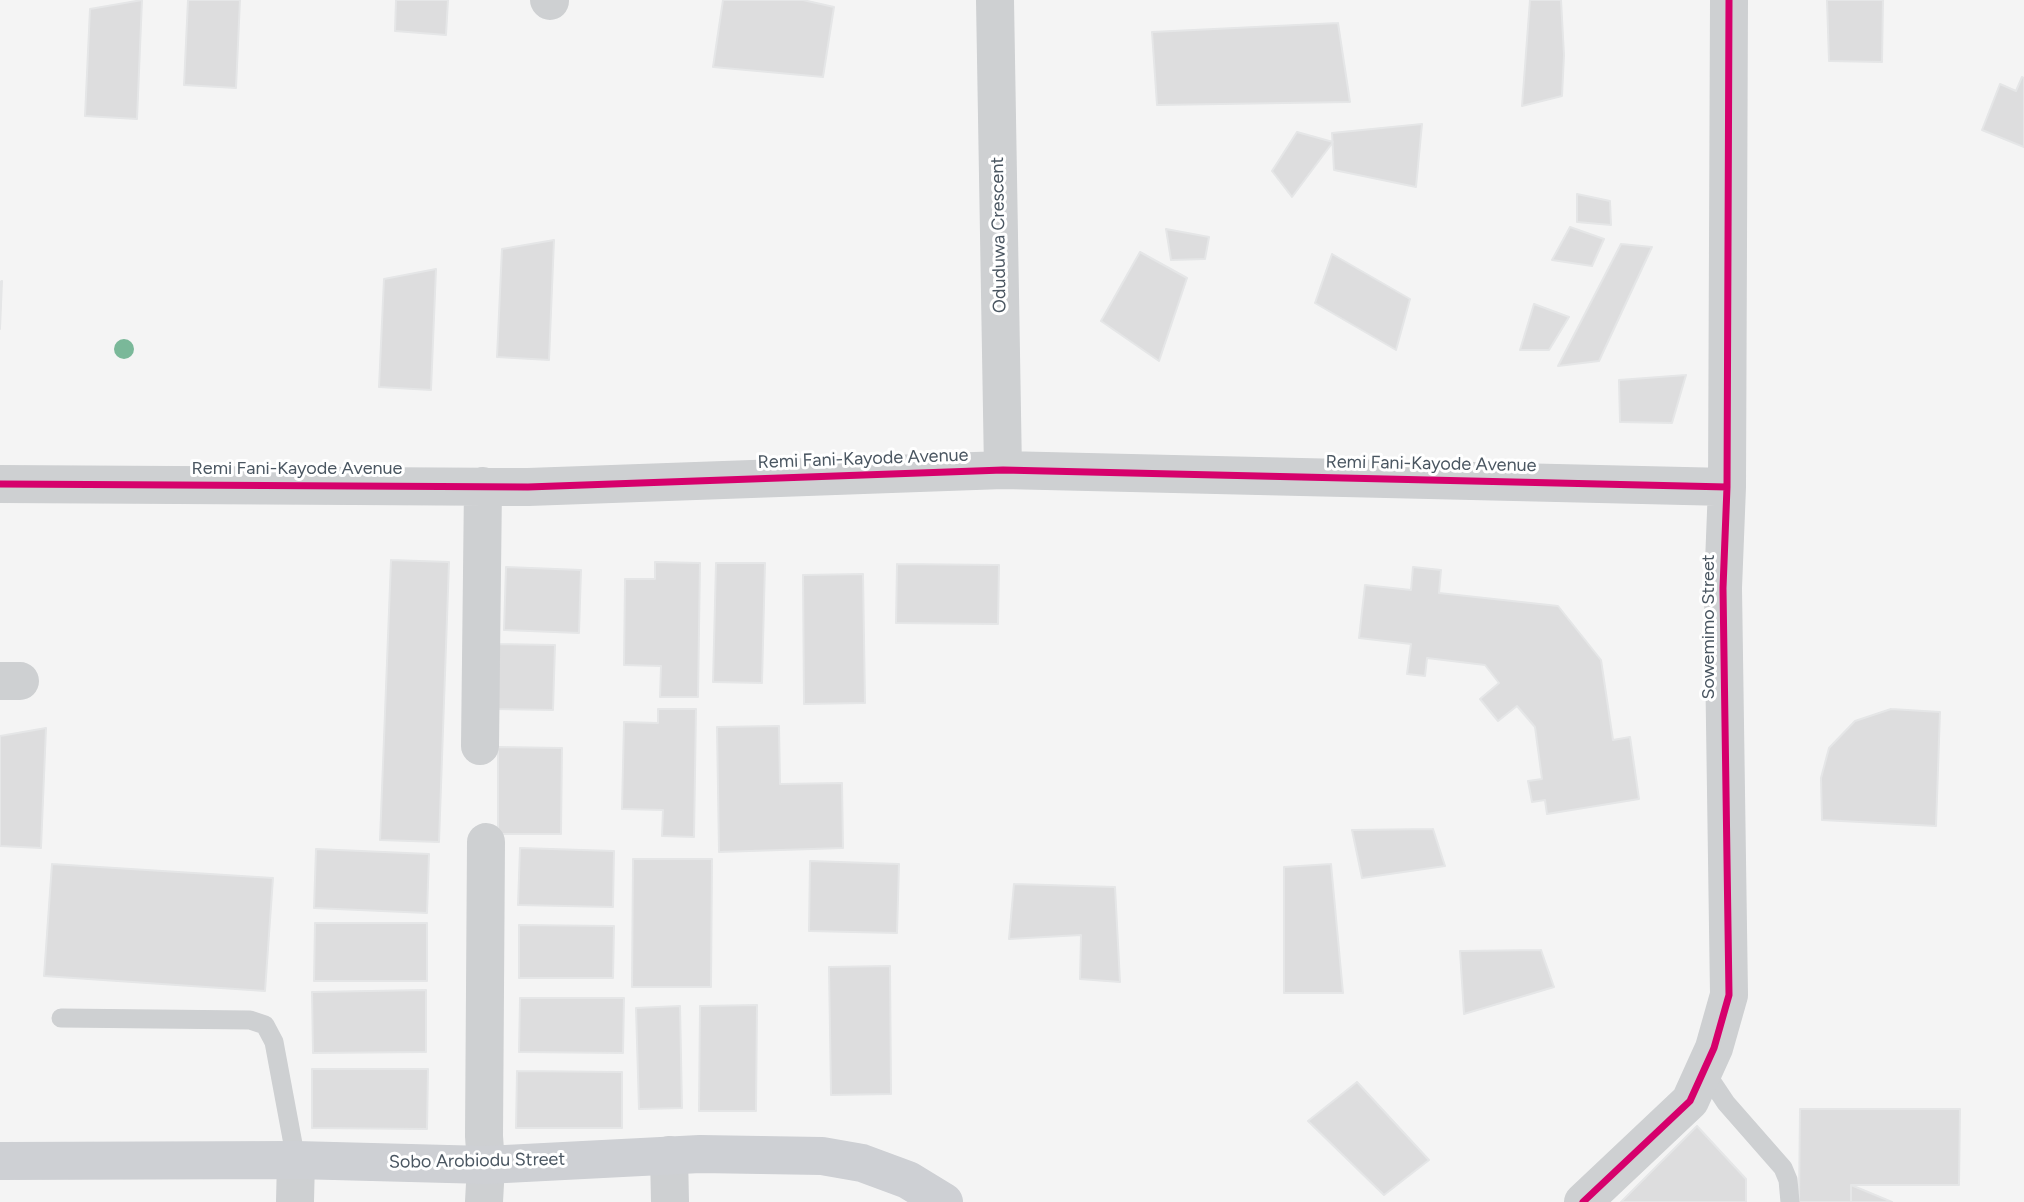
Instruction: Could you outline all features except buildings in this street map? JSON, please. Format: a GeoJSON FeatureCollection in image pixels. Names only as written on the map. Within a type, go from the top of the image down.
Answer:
{"type":"FeatureCollection","features":[{"type":"Feature","properties":{"kind":"street","name":"Oduduwa Crescent"},"geometry":{"type":"LineString","coordinates":[[995,0],[1003,470]]}},
{"type":"Feature","properties":{"kind":"street","name":"Sowemimo Street"},"geometry":{"type":"LineString","coordinates":[[1584,1202],[1690,1101],[1722,1025],[1729,995],[1723,588],[1727,487],[1729,0]]}},
{"type":"Feature","properties":{"kind":"street","name":"Remi Fani-Kayode Avenue"},"geometry":{"type":"LineString","coordinates":[[0,484],[528,486],[1003,470],[1727,487]]}},
{"type":"Feature","properties":{"kind":"street"},"geometry":{"type":"LineString","coordinates":[[480,746],[481,535],[484,486]]}},
{"type":"Feature","properties":{"kind":"street"},"geometry":{"type":"LineString","coordinates":[[484,1202],[486,842]]}},
{"type":"Feature","properties":{"kind":"street"},"geometry":{"type":"LineString","coordinates":[[669,1155],[670,1202]]}},
{"type":"Feature","properties":{"kind":"street","name":"Sobo Arobiodu Street"},"geometry":{"type":"LineString","coordinates":[[0,1161],[296,1160],[486,1164],[669,1155],[822,1156],[862,1163],[908,1180],[944,1202]]}},
{"type":"Feature","properties":{"kind":"street"},"geometry":{"type":"LineString","coordinates":[[295,1202],[296,1160]]}},
{"type":"Feature","properties":{"kind":"lane"},"geometry":{"type":"LineString","coordinates":[[61,1018],[250,1020],[265,1025],[274,1042],[296,1160]]}},
{"type":"Feature","properties":{"kind":"lane"},"geometry":{"type":"LineString","coordinates":[[1704,1070],[1726,1103],[1783,1168],[1788,1180],[1790,1202]]}},
{"type":"Feature","properties":{"kind":"cycle path"},"geometry":{"type":"LineString","coordinates":[[1583,1202],[1690,1101],[1714,1048],[1729,995],[1723,588],[1727,487],[1729,0]]}},
{"type":"Feature","properties":{"kind":"cycle path"},"geometry":{"type":"LineString","coordinates":[[0,484],[528,487],[1003,470],[1727,487]]}}]}
